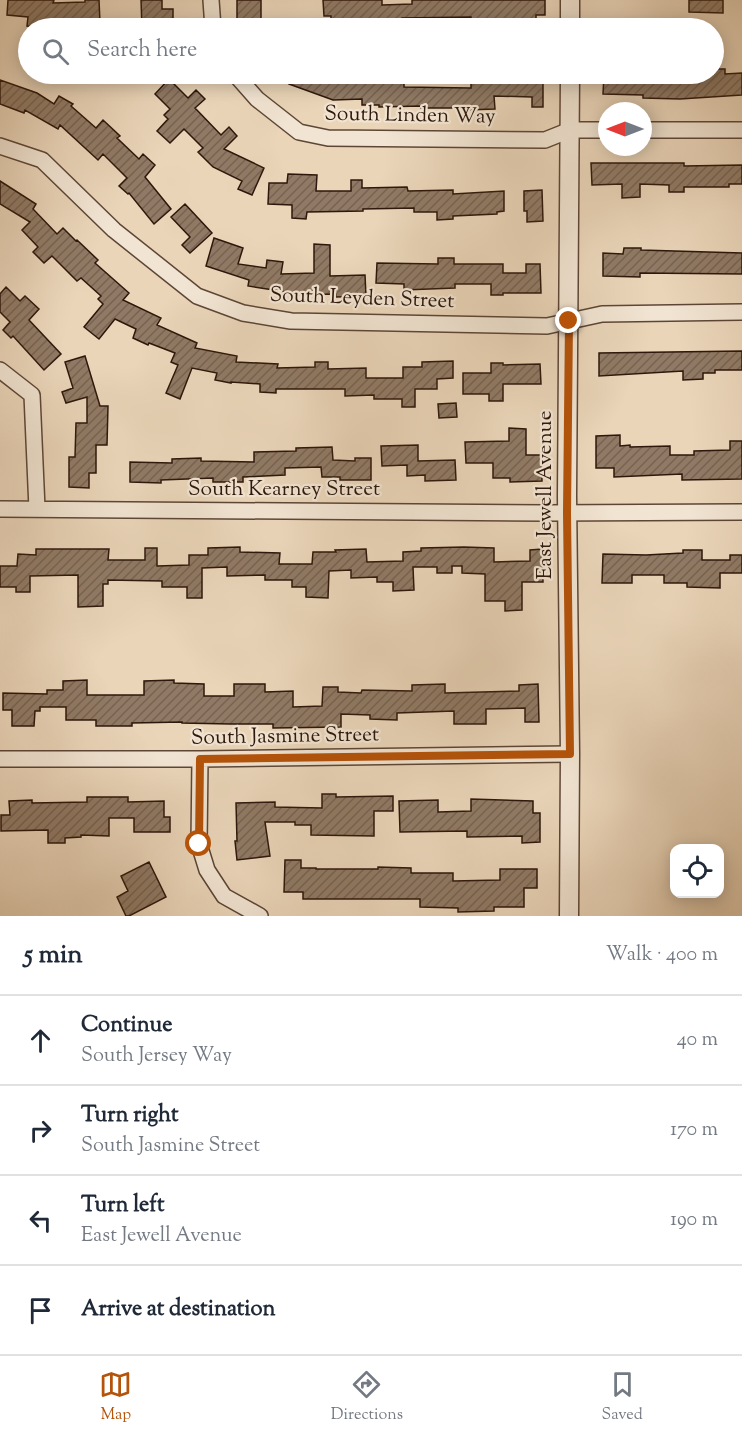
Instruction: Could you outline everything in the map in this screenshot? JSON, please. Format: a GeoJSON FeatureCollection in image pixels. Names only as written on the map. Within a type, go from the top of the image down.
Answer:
{"type":"FeatureCollection","features":[{"type":"Feature","properties":{"kind":"street"},"geometry":{"type":"LineString","coordinates":[[211,0],[212,18]]}},
{"type":"Feature","properties":{"kind":"street"},"geometry":{"type":"LineString","coordinates":[[570,0],[570,18]]}},
{"type":"Feature","properties":{"kind":"street","name":"South Linden Way"},"geometry":{"type":"LineString","coordinates":[[245,84],[258,99],[299,132],[328,138],[545,140],[570,130],[598,130]]}},
{"type":"Feature","properties":{"kind":"street","name":"East Jewell Avenue"},"geometry":{"type":"LineString","coordinates":[[569,916],[570,754],[567,513],[570,84]]}},
{"type":"Feature","properties":{"kind":"street"},"geometry":{"type":"LineString","coordinates":[[652,130],[742,130]]}},
{"type":"Feature","properties":{"kind":"street","name":"South Leyden Street"},"geometry":{"type":"LineString","coordinates":[[0,146],[42,160],[114,231],[197,296],[243,313],[291,321],[547,326],[602,314],[742,312]]}},
{"type":"Feature","properties":{"kind":"street"},"geometry":{"type":"LineString","coordinates":[[0,370],[32,395],[37,509]]}},
{"type":"Feature","properties":{"kind":"street","name":"South Kearney Street"},"geometry":{"type":"LineString","coordinates":[[0,509],[742,513]]}},
{"type":"Feature","properties":{"kind":"street","name":"South Jasmine Street"},"geometry":{"type":"LineString","coordinates":[[0,759],[570,754]]}},
{"type":"Feature","properties":{"kind":"street"},"geometry":{"type":"LineString","coordinates":[[200,759],[199,844],[207,870],[224,896],[260,916]]}},
{"type":"Feature","properties":{"kind":"building"},"geometry":{"type":"Polygon","coordinates":[[[8,0],[54,0],[53,3],[99,0],[100,18],[28,18],[7,15],[8,0]]]}},
{"type":"Feature","properties":{"kind":"building"},"geometry":{"type":"Polygon","coordinates":[[[141,0],[162,0],[162,9],[173,9],[173,18],[142,18],[141,0]]]}},
{"type":"Feature","properties":{"kind":"building"},"geometry":{"type":"Polygon","coordinates":[[[237,0],[261,0],[261,18],[237,18],[237,0]]]}},
{"type":"Feature","properties":{"kind":"building"},"geometry":{"type":"Polygon","coordinates":[[[323,0],[382,0],[382,5],[412,4],[412,0],[545,0],[545,15],[536,15],[536,18],[331,18],[331,16],[324,16],[323,0]]]}},
{"type":"Feature","properties":{"kind":"building"},"geometry":{"type":"Polygon","coordinates":[[[689,0],[723,0],[723,13],[689,12],[689,0]]]}},
{"type":"Feature","properties":{"kind":"building"},"geometry":{"type":"Polygon","coordinates":[[[724,69],[725,74],[742,73],[742,95],[680,99],[603,94],[604,84],[724,84],[724,69]]]}},
{"type":"Feature","properties":{"kind":"building"},"geometry":{"type":"Polygon","coordinates":[[[0,80],[37,93],[54,104],[59,96],[73,104],[71,106],[96,128],[103,120],[120,136],[117,138],[139,159],[143,154],[155,165],[145,177],[171,209],[154,224],[129,193],[119,186],[127,178],[103,154],[98,160],[60,125],[58,129],[25,110],[24,113],[0,104],[0,80]]]}},
{"type":"Feature","properties":{"kind":"building"},"geometry":{"type":"Polygon","coordinates":[[[164,84],[174,84],[188,98],[196,90],[205,99],[195,108],[221,135],[229,127],[237,136],[224,149],[264,168],[252,195],[238,189],[242,181],[213,167],[198,152],[203,148],[184,129],[170,143],[157,131],[168,119],[164,115],[170,109],[155,94],[164,84]]]}},
{"type":"Feature","properties":{"kind":"building"},"geometry":{"type":"Polygon","coordinates":[[[289,84],[404,84],[404,87],[471,88],[471,84],[543,84],[543,107],[532,107],[532,97],[494,96],[495,109],[464,110],[464,108],[421,108],[421,106],[379,107],[379,105],[362,105],[362,99],[333,100],[289,84]]]}},
{"type":"Feature","properties":{"kind":"building"},"geometry":{"type":"Polygon","coordinates":[[[591,163],[742,165],[742,184],[729,184],[729,187],[684,187],[684,192],[669,192],[669,185],[640,184],[640,197],[622,198],[622,184],[592,185],[591,163]]]}},
{"type":"Feature","properties":{"kind":"building"},"geometry":{"type":"Polygon","coordinates":[[[288,174],[317,175],[316,191],[351,191],[351,180],[362,180],[362,188],[407,187],[408,191],[453,190],[453,194],[504,191],[504,211],[497,212],[497,214],[453,216],[453,219],[437,220],[437,212],[414,212],[414,208],[307,212],[306,219],[292,218],[292,205],[268,204],[269,183],[287,183],[288,174]]]}},
{"type":"Feature","properties":{"kind":"building"},"geometry":{"type":"Polygon","coordinates":[[[0,181],[36,204],[33,209],[57,234],[63,228],[98,260],[95,263],[129,293],[123,300],[161,318],[157,325],[197,343],[195,348],[237,356],[236,362],[278,364],[277,368],[315,367],[315,362],[328,362],[328,369],[366,368],[366,378],[403,378],[403,367],[422,367],[422,362],[453,361],[453,378],[437,379],[437,389],[415,389],[415,407],[402,407],[402,399],[374,399],[374,395],[345,396],[345,389],[276,389],[276,393],[260,392],[260,384],[215,380],[217,373],[192,368],[180,399],[166,393],[178,365],[171,362],[175,353],[133,338],[136,329],[115,319],[99,339],[84,327],[103,304],[98,299],[101,296],[81,278],[77,281],[52,256],[44,263],[33,252],[38,247],[22,230],[30,222],[0,204],[0,181]]]}},
{"type":"Feature","properties":{"kind":"building"},"geometry":{"type":"Polygon","coordinates":[[[542,190],[543,221],[527,222],[527,211],[524,211],[524,191],[542,190]]]}},
{"type":"Feature","properties":{"kind":"building"},"geometry":{"type":"Polygon","coordinates":[[[185,204],[212,233],[190,253],[182,245],[190,237],[171,217],[185,204]]]}},
{"type":"Feature","properties":{"kind":"building"},"geometry":{"type":"Polygon","coordinates":[[[214,238],[243,248],[238,264],[266,268],[267,260],[283,262],[281,274],[314,273],[314,244],[330,245],[330,276],[365,275],[366,296],[293,295],[293,293],[248,286],[249,280],[206,266],[214,238]]]}},
{"type":"Feature","properties":{"kind":"building"},"geometry":{"type":"Polygon","coordinates":[[[624,248],[742,253],[742,274],[640,273],[640,277],[603,276],[603,253],[623,254],[624,248]]]}},
{"type":"Feature","properties":{"kind":"building"},"geometry":{"type":"Polygon","coordinates":[[[438,258],[454,258],[454,264],[503,264],[503,273],[526,273],[526,264],[540,264],[541,293],[491,295],[491,284],[455,284],[455,288],[404,290],[404,284],[376,283],[377,263],[438,264],[438,258]]]}},
{"type":"Feature","properties":{"kind":"building"},"geometry":{"type":"Polygon","coordinates":[[[6,287],[20,301],[25,296],[39,309],[29,320],[61,354],[44,370],[13,336],[11,338],[3,330],[10,322],[0,312],[0,294],[6,287]]]}},
{"type":"Feature","properties":{"kind":"building"},"geometry":{"type":"Polygon","coordinates":[[[742,351],[742,370],[715,370],[715,373],[703,373],[703,379],[683,380],[683,371],[599,376],[599,353],[742,351]]]}},
{"type":"Feature","properties":{"kind":"building"},"geometry":{"type":"Polygon","coordinates":[[[85,356],[100,406],[108,406],[107,445],[96,445],[96,473],[89,473],[89,488],[69,487],[69,457],[75,457],[76,423],[87,423],[87,397],[66,403],[62,392],[73,388],[65,362],[85,356]]]}},
{"type":"Feature","properties":{"kind":"building"},"geometry":{"type":"Polygon","coordinates":[[[491,363],[540,364],[541,384],[503,384],[503,401],[489,401],[489,394],[463,394],[463,373],[491,373],[491,363]]]}},
{"type":"Feature","properties":{"kind":"building"},"geometry":{"type":"Polygon","coordinates":[[[456,403],[457,417],[439,418],[438,404],[456,403]]]}},
{"type":"Feature","properties":{"kind":"building"},"geometry":{"type":"Polygon","coordinates":[[[509,428],[526,429],[526,455],[541,455],[542,481],[510,482],[510,478],[493,478],[493,463],[466,463],[465,442],[509,441],[509,428]]]}},
{"type":"Feature","properties":{"kind":"building"},"geometry":{"type":"Polygon","coordinates":[[[620,435],[620,446],[670,446],[670,455],[694,455],[694,451],[730,450],[730,441],[742,441],[742,479],[682,480],[682,474],[614,477],[614,468],[596,468],[596,436],[620,435]]]}},
{"type":"Feature","properties":{"kind":"building"},"geometry":{"type":"Polygon","coordinates":[[[418,445],[418,461],[455,460],[456,480],[425,481],[425,475],[407,476],[407,465],[382,466],[381,446],[418,445]]]}},
{"type":"Feature","properties":{"kind":"building"},"geometry":{"type":"Polygon","coordinates":[[[332,447],[333,460],[355,461],[355,458],[371,458],[371,480],[340,480],[340,477],[322,477],[321,467],[285,468],[285,475],[243,477],[243,482],[213,482],[213,478],[161,480],[161,483],[130,482],[130,462],[172,463],[172,459],[201,458],[201,461],[254,462],[254,452],[332,447]]]}},
{"type":"Feature","properties":{"kind":"building"},"geometry":{"type":"Polygon","coordinates":[[[240,547],[240,552],[280,553],[279,564],[312,564],[313,552],[366,549],[367,562],[403,561],[403,552],[421,551],[421,548],[464,547],[494,548],[494,562],[530,561],[530,550],[542,549],[543,582],[522,582],[522,610],[505,611],[505,601],[485,601],[485,574],[462,573],[462,566],[452,566],[452,573],[437,573],[437,567],[413,567],[414,590],[393,591],[393,582],[377,582],[377,577],[351,578],[351,570],[329,571],[328,598],[306,597],[306,587],[292,587],[292,580],[265,580],[265,575],[227,576],[227,567],[202,568],[202,598],[187,598],[187,587],[162,587],[162,581],[108,580],[108,584],[103,584],[103,606],[78,607],[78,575],[30,576],[30,592],[16,592],[16,587],[0,587],[0,566],[17,566],[18,554],[36,555],[36,549],[109,549],[108,560],[145,560],[145,548],[157,548],[157,566],[189,565],[189,555],[208,555],[208,548],[240,547]]]}},
{"type":"Feature","properties":{"kind":"building"},"geometry":{"type":"Polygon","coordinates":[[[683,550],[702,550],[702,560],[730,560],[730,555],[742,555],[742,573],[720,573],[720,588],[687,587],[687,583],[664,583],[664,575],[632,575],[632,583],[602,583],[603,554],[646,555],[683,553],[683,550]]]}},
{"type":"Feature","properties":{"kind":"building"},"geometry":{"type":"Polygon","coordinates":[[[87,680],[87,695],[144,695],[144,681],[174,680],[174,683],[204,684],[204,696],[234,696],[234,684],[265,684],[265,692],[293,691],[293,707],[322,706],[323,687],[338,687],[338,692],[361,693],[362,690],[412,691],[412,685],[445,684],[445,693],[519,691],[519,685],[538,684],[539,722],[525,722],[525,708],[486,709],[486,724],[454,724],[454,711],[397,713],[397,720],[370,719],[370,715],[341,714],[341,727],[273,728],[273,724],[182,722],[96,726],[96,720],[66,720],[66,707],[40,707],[40,711],[35,711],[34,726],[12,726],[12,710],[3,710],[3,693],[47,694],[47,690],[63,690],[63,681],[87,680]]]}},
{"type":"Feature","properties":{"kind":"building"},"geometry":{"type":"Polygon","coordinates":[[[322,794],[336,794],[336,797],[393,796],[393,811],[374,811],[374,836],[311,835],[311,825],[295,825],[295,822],[265,822],[270,856],[237,860],[236,803],[275,802],[275,807],[322,808],[322,794]]]}},
{"type":"Feature","properties":{"kind":"building"},"geometry":{"type":"Polygon","coordinates":[[[87,797],[128,797],[128,802],[164,801],[164,817],[170,817],[170,832],[134,832],[134,818],[109,818],[109,836],[81,835],[81,837],[65,838],[65,843],[48,843],[48,830],[1,831],[1,815],[10,815],[9,801],[87,802],[87,797]]]}},
{"type":"Feature","properties":{"kind":"building"},"geometry":{"type":"Polygon","coordinates":[[[471,799],[533,801],[533,813],[540,813],[540,842],[522,843],[522,836],[467,837],[467,831],[400,832],[399,801],[438,800],[438,812],[471,811],[471,799]]]}},
{"type":"Feature","properties":{"kind":"building"},"geometry":{"type":"Polygon","coordinates":[[[285,860],[301,860],[301,868],[411,868],[411,873],[453,873],[453,881],[500,880],[500,869],[537,869],[537,888],[524,888],[524,907],[494,907],[494,911],[458,912],[458,908],[420,907],[420,899],[303,899],[303,892],[284,892],[285,860]]]}},
{"type":"Feature","properties":{"kind":"building"},"geometry":{"type":"Polygon","coordinates":[[[149,862],[166,897],[126,916],[117,897],[128,891],[121,876],[149,862]]]}},
{"type":"Feature","properties":{"kind":"route"},"geometry":{"type":"LineString","coordinates":[[199,844],[200,759],[570,754],[567,513],[569,321]]}}]}
